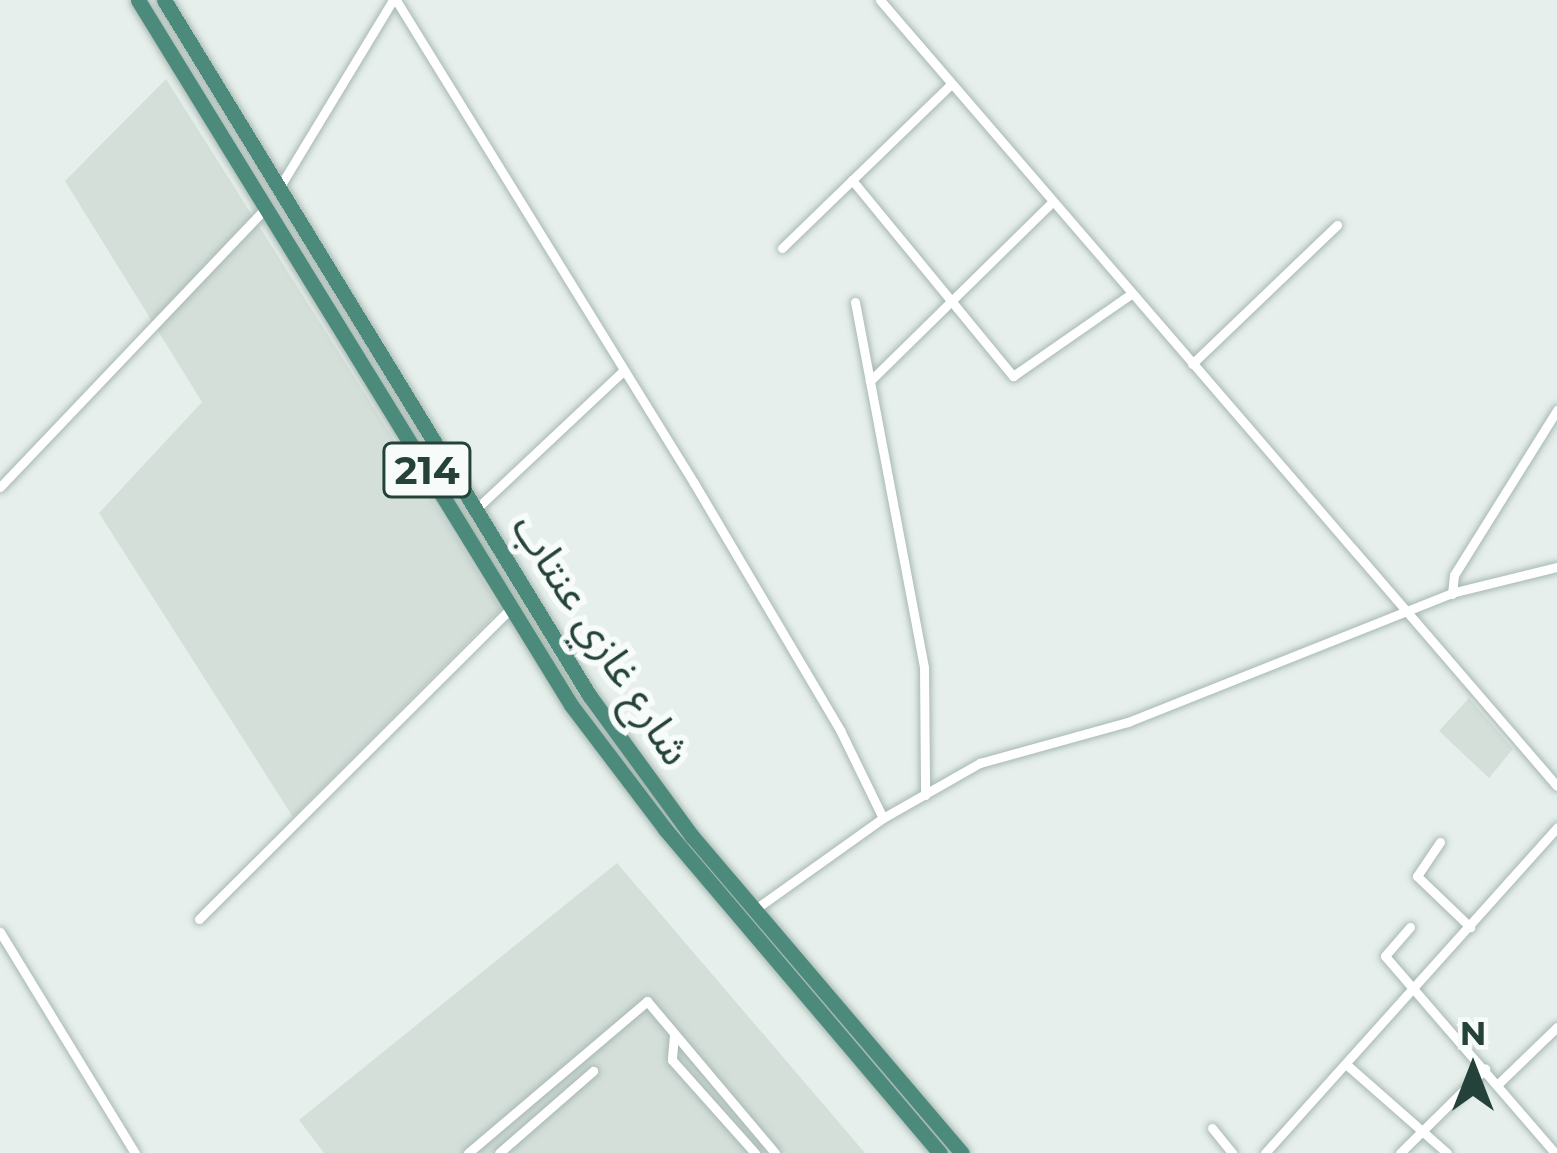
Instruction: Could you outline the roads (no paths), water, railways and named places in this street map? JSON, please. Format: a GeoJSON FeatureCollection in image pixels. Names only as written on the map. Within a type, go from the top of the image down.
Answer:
{"type":"FeatureCollection","features":[{"type":"Feature","properties":{"kind":"highway","name":"214"},"geometry":{"type":"LineString","coordinates":[[138,0],[511,608],[665,830],[951,1151]]}},
{"type":"Feature","properties":{"kind":"highway","name":"شارع غازي عنتاب"},"geometry":{"type":"LineString","coordinates":[[164,0],[590,695],[754,910],[951,1151]]}},
{"type":"Feature","properties":{"kind":"street"},"geometry":{"type":"LineString","coordinates":[[279,188],[394,0],[841,730],[883,818]]}},
{"type":"Feature","properties":{"kind":"street"},"geometry":{"type":"LineString","coordinates":[[880,0],[1557,786]]}},
{"type":"Feature","properties":{"kind":"street"},"geometry":{"type":"LineString","coordinates":[[782,248],[952,84]]}},
{"type":"Feature","properties":{"kind":"street"},"geometry":{"type":"LineString","coordinates":[[852,180],[1004,370],[1021,376],[1131,294]]}},
{"type":"Feature","properties":{"kind":"street"},"geometry":{"type":"LineString","coordinates":[[870,381],[1052,202]]}},
{"type":"Feature","properties":{"kind":"street"},"geometry":{"type":"LineString","coordinates":[[0,488],[266,208]]}},
{"type":"Feature","properties":{"kind":"street"},"geometry":{"type":"LineString","coordinates":[[1192,364],[1337,225]]}},
{"type":"Feature","properties":{"kind":"street"},"geometry":{"type":"LineString","coordinates":[[855,302],[924,668],[925,795]]}},
{"type":"Feature","properties":{"kind":"street"},"geometry":{"type":"LineString","coordinates":[[475,510],[624,370]]}},
{"type":"Feature","properties":{"kind":"street"},"geometry":{"type":"LineString","coordinates":[[1452,593],[1454,575],[1557,410]]}},
{"type":"Feature","properties":{"kind":"street"},"geometry":{"type":"LineString","coordinates":[[754,910],[883,818],[980,763],[1128,722],[1452,593],[1557,567]]}},
{"type":"Feature","properties":{"kind":"street"},"geometry":{"type":"LineString","coordinates":[[199,920],[511,608]]}},
{"type":"Feature","properties":{"kind":"street"},"geometry":{"type":"LineString","coordinates":[[1265,1153],[1416,991],[1557,827]]}},
{"type":"Feature","properties":{"kind":"street"},"geometry":{"type":"LineString","coordinates":[[1439,842],[1417,876],[1470,927]]}},
{"type":"Feature","properties":{"kind":"street"},"geometry":{"type":"LineString","coordinates":[[1410,927],[1385,956],[1552,1149]]}},
{"type":"Feature","properties":{"kind":"street"},"geometry":{"type":"LineString","coordinates":[[0,932],[135,1153]]}},
{"type":"Feature","properties":{"kind":"street"},"geometry":{"type":"LineString","coordinates":[[468,1153],[647,1001],[775,1153]]}},
{"type":"Feature","properties":{"kind":"street"},"geometry":{"type":"LineString","coordinates":[[1498,1084],[1556,1031]]}},
{"type":"Feature","properties":{"kind":"street"},"geometry":{"type":"LineString","coordinates":[[674,1035],[672,1060],[755,1153]]}},
{"type":"Feature","properties":{"kind":"street"},"geometry":{"type":"LineString","coordinates":[[1347,1065],[1447,1153]]}},
{"type":"Feature","properties":{"kind":"street"},"geometry":{"type":"LineString","coordinates":[[1400,1153],[1485,1069]]}},
{"type":"Feature","properties":{"kind":"street"},"geometry":{"type":"LineString","coordinates":[[499,1153],[593,1071]]}},
{"type":"Feature","properties":{"kind":"street"},"geometry":{"type":"LineString","coordinates":[[1212,1128],[1232,1153]]}}]}
